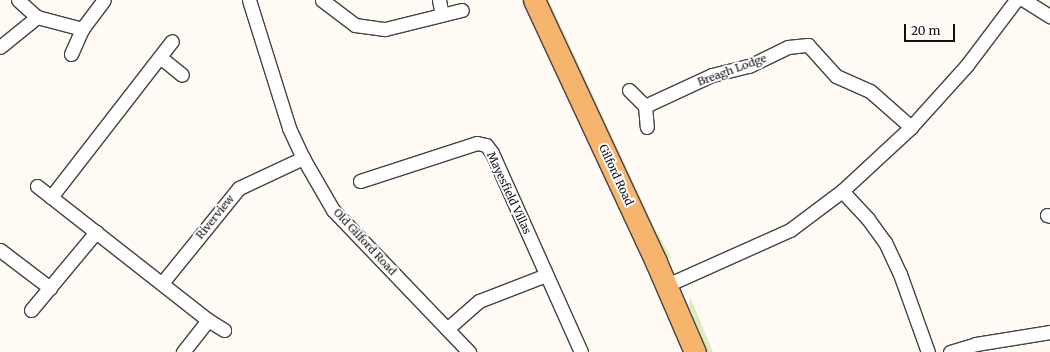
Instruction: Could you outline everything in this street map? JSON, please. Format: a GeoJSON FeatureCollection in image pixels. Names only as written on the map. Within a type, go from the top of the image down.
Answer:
{"type":"FeatureCollection","features":[{"type":"Feature","properties":{"kind":"main road","name":"Gilford Road"},"geometry":{"type":"LineString","coordinates":[[534,0],[667,285],[695,352]]}},
{"type":"Feature","properties":{"kind":"street"},"geometry":{"type":"LineString","coordinates":[[18,0],[37,17],[82,29]]}},
{"type":"Feature","properties":{"kind":"street"},"geometry":{"type":"LineString","coordinates":[[71,54],[82,29],[104,0]]}},
{"type":"Feature","properties":{"kind":"street","name":"Old Gilford Road"},"geometry":{"type":"LineString","coordinates":[[249,0],[289,128],[303,158],[333,210],[469,352]]}},
{"type":"Feature","properties":{"kind":"street"},"geometry":{"type":"LineString","coordinates":[[322,0],[355,25],[385,29],[462,10]]}},
{"type":"Feature","properties":{"kind":"street"},"geometry":{"type":"LineString","coordinates":[[439,0],[442,15]]}},
{"type":"Feature","properties":{"kind":"street"},"geometry":{"type":"LineString","coordinates":[[667,285],[790,230],[842,191],[911,127],[967,65],[1016,0]]}},
{"type":"Feature","properties":{"kind":"street"},"geometry":{"type":"LineString","coordinates":[[1024,0],[1050,16]]}},
{"type":"Feature","properties":{"kind":"street"},"geometry":{"type":"LineString","coordinates":[[0,47],[37,17]]}},
{"type":"Feature","properties":{"kind":"street"},"geometry":{"type":"LineString","coordinates":[[51,197],[172,41]]}},
{"type":"Feature","properties":{"kind":"street","name":"Breagh Lodge"},"geometry":{"type":"LineString","coordinates":[[644,106],[712,75],[749,66],[788,47],[808,45],[836,76],[870,91],[911,127]]}},
{"type":"Feature","properties":{"kind":"street"},"geometry":{"type":"LineString","coordinates":[[160,57],[182,76]]}},
{"type":"Feature","properties":{"kind":"street"},"geometry":{"type":"LineString","coordinates":[[630,90],[644,106],[647,127]]}},
{"type":"Feature","properties":{"kind":"street","name":"Mayesfield Villas"},"geometry":{"type":"LineString","coordinates":[[360,181],[477,143],[486,145],[492,153],[581,352]]}},
{"type":"Feature","properties":{"kind":"street","name":"Riverview"},"geometry":{"type":"LineString","coordinates":[[162,283],[239,188],[303,158]]}},
{"type":"Feature","properties":{"kind":"street"},"geometry":{"type":"LineString","coordinates":[[37,186],[208,320],[224,330]]}},
{"type":"Feature","properties":{"kind":"street"},"geometry":{"type":"LineString","coordinates":[[842,191],[868,219],[885,242],[900,274],[928,352]]}},
{"type":"Feature","properties":{"kind":"street"},"geometry":{"type":"LineString","coordinates":[[31,310],[96,232]]}},
{"type":"Feature","properties":{"kind":"street"},"geometry":{"type":"LineString","coordinates":[[0,250],[50,288]]}},
{"type":"Feature","properties":{"kind":"street"},"geometry":{"type":"LineString","coordinates":[[447,329],[479,301],[546,275]]}},
{"type":"Feature","properties":{"kind":"street"},"geometry":{"type":"LineString","coordinates":[[183,352],[208,320]]}},
{"type":"Feature","properties":{"kind":"street"},"geometry":{"type":"LineString","coordinates":[[950,352],[976,344],[1050,332]]}},
{"type":"Feature","properties":{"kind":"green space"},"geometry":{"type":"Polygon","coordinates":[[[546,0],[549,0],[655,229],[672,259],[667,258],[651,229],[546,0]]]}},
{"type":"Feature","properties":{"kind":"green space"},"geometry":{"type":"Polygon","coordinates":[[[690,297],[713,352],[708,352],[689,306],[690,297]]]}}]}
